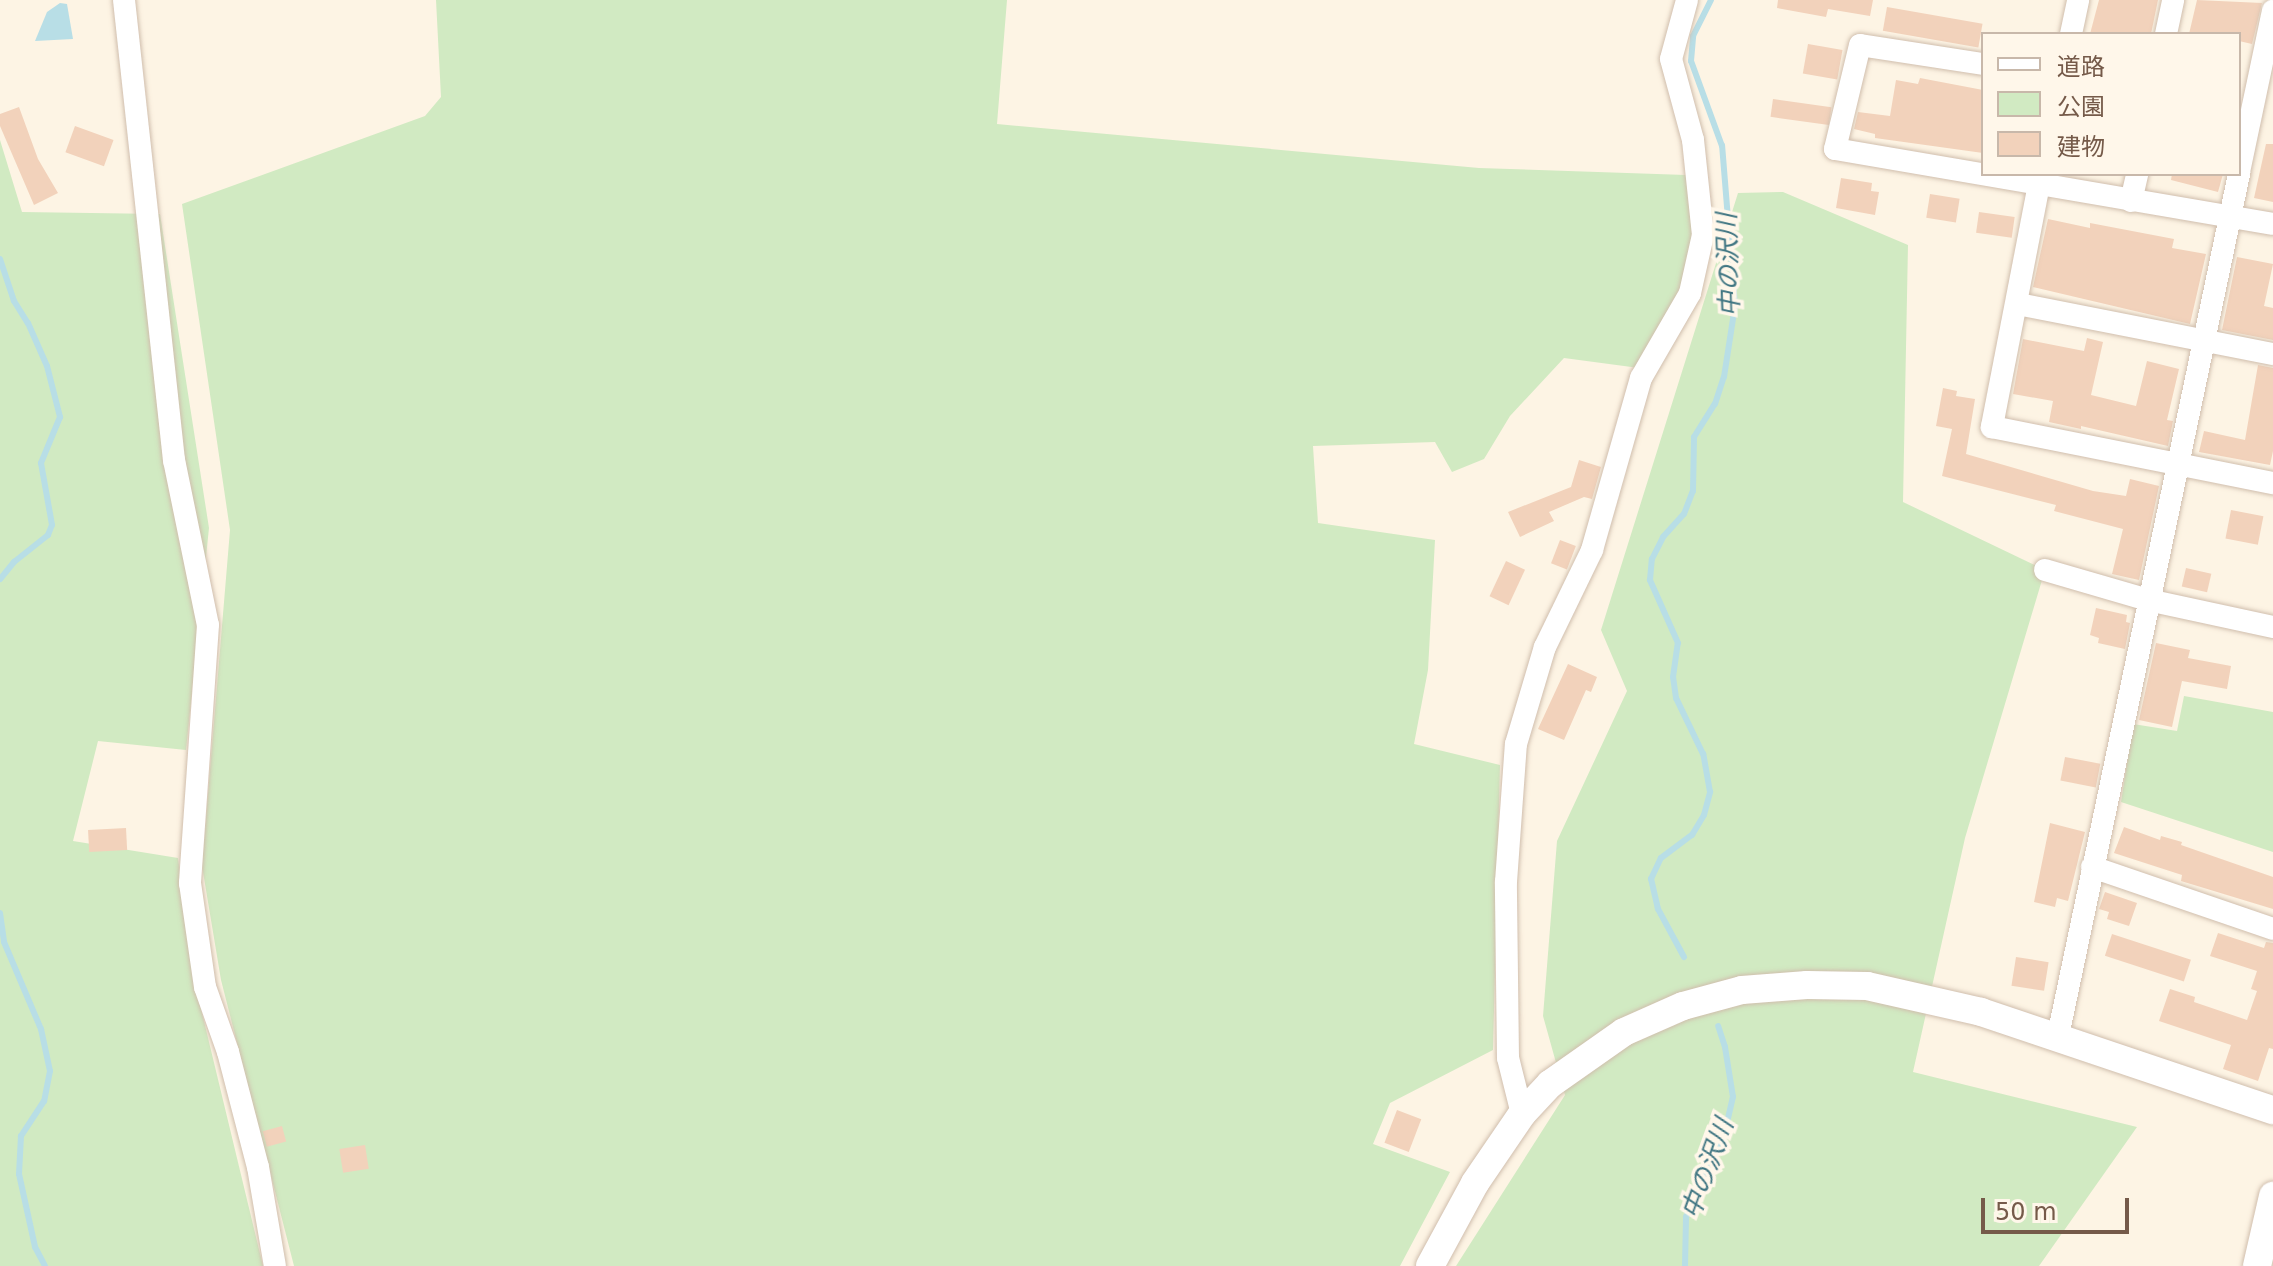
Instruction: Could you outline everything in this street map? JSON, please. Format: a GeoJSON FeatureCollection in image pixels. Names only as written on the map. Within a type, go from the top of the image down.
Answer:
{"type":"FeatureCollection","features":[{"type":"Feature","properties":{"kind":"street"},"geometry":{"type":"LineString","coordinates":[[124,0],[174,460],[208,625],[190,883],[205,987],[228,1052],[258,1167],[275,1266]]}},
{"type":"Feature","properties":{"kind":"street"},"geometry":{"type":"LineString","coordinates":[[1522,1114],[1508,1058],[1506,882],[1516,744],[1545,647],[1592,550],[1641,378],[1690,293],[1703,235],[1693,140],[1671,59],[1687,0]]}},
{"type":"Feature","properties":{"kind":"street"},"geometry":{"type":"LineString","coordinates":[[2071,32],[2078,0]]}},
{"type":"Feature","properties":{"kind":"street"},"geometry":{"type":"LineString","coordinates":[[2166,32],[2173,0]]}},
{"type":"Feature","properties":{"kind":"street"},"geometry":{"type":"LineString","coordinates":[[2241,163],[2273,11]]}},
{"type":"Feature","properties":{"kind":"street"},"geometry":{"type":"LineString","coordinates":[[1981,64],[1860,45],[1835,149],[1981,171]]}},
{"type":"Feature","properties":{"kind":"street"},"geometry":{"type":"LineString","coordinates":[[2014,176],[2131,201],[2273,224]]}},
{"type":"Feature","properties":{"kind":"street"},"geometry":{"type":"LineString","coordinates":[[2131,201],[2137,176]]}},
{"type":"Feature","properties":{"kind":"street"},"geometry":{"type":"LineString","coordinates":[[2058,1036],[2238,176]]}},
{"type":"Feature","properties":{"kind":"street"},"geometry":{"type":"LineString","coordinates":[[2040,180],[1992,427],[2273,483]]}},
{"type":"Feature","properties":{"kind":"street"},"geometry":{"type":"LineString","coordinates":[[2018,304],[2273,354]]}},
{"type":"Feature","properties":{"kind":"street"},"geometry":{"type":"LineString","coordinates":[[2045,570],[2148,600],[2273,627]]}},
{"type":"Feature","properties":{"kind":"street"},"geometry":{"type":"LineString","coordinates":[[2092,867],[2273,929]]}},
{"type":"Feature","properties":{"kind":"street"},"geometry":{"type":"LineString","coordinates":[[1430,1266],[1475,1183],[1522,1114],[1550,1084],[1624,1032],[1683,1006],[1742,990],[1807,985],[1867,986],[1981,1012],[2273,1110]]}},
{"type":"Feature","properties":{"kind":"street"},"geometry":{"type":"LineString","coordinates":[[2257,1266],[2273,1196]]}},
{"type":"Feature","properties":{"kind":"green space"},"geometry":{"type":"Polygon","coordinates":[[[436,0],[1007,0],[997,124],[1479,168],[1686,175],[1692,233],[1683,291],[1639,368],[1564,358],[1510,416],[1484,459],[1452,472],[1435,442],[1313,446],[1318,523],[1435,540],[1428,670],[1414,744],[1500,765],[1493,1050],[1390,1103],[1373,1144],[1450,1172],[1400,1266],[294,1266],[221,980],[202,866],[230,530],[182,204],[425,116],[441,97],[436,0]]]}},
{"type":"Feature","properties":{"kind":"green space"},"geometry":{"type":"Polygon","coordinates":[[[0,140],[22,212],[160,214],[209,528],[186,750],[98,741],[73,841],[178,858],[196,988],[263,1266],[0,1266],[0,140]]]}},
{"type":"Feature","properties":{"kind":"green space"},"geometry":{"type":"Polygon","coordinates":[[[1783,192],[1908,245],[1903,502],[2045,570],[1965,838],[1913,1072],[2137,1127],[2039,1266],[1456,1266],[1565,1095],[1543,1016],[1557,841],[1627,691],[1601,630],[1738,193],[1783,192]]]}},
{"type":"Feature","properties":{"kind":"green space"},"geometry":{"type":"Polygon","coordinates":[[[2184,696],[2273,712],[2273,852],[2121,802],[2133,724],[2177,731],[2184,696]]]}},
{"type":"Feature","properties":{"kind":"water"},"geometry":{"type":"Polygon","coordinates":[[[60,3],[67,4],[73,39],[35,41],[47,12],[60,3]]]}},
{"type":"Feature","properties":{"kind":"building"},"geometry":{"type":"Polygon","coordinates":[[[1778,0],[1873,0],[1870,16],[1828,9],[1826,17],[1777,8],[1778,0]]]}},
{"type":"Feature","properties":{"kind":"building"},"geometry":{"type":"Polygon","coordinates":[[[2099,0],[2158,0],[2151,32],[2091,32],[2099,0]]]}},
{"type":"Feature","properties":{"kind":"building"},"geometry":{"type":"Polygon","coordinates":[[[2197,0],[2262,3],[2252,44],[2241,41],[2241,32],[2189,32],[2197,0]]]}},
{"type":"Feature","properties":{"kind":"building"},"geometry":{"type":"Polygon","coordinates":[[[1887,7],[1983,24],[1978,47],[1883,31],[1887,7]]]}},
{"type":"Feature","properties":{"kind":"building"},"geometry":{"type":"Polygon","coordinates":[[[1808,44],[1842,50],[1837,80],[1803,74],[1808,44]]]}},
{"type":"Feature","properties":{"kind":"building"},"geometry":{"type":"Polygon","coordinates":[[[1920,78],[1981,90],[1981,153],[1875,138],[1875,134],[1854,129],[1858,112],[1890,116],[1896,80],[1918,84],[1920,78]]]}},
{"type":"Feature","properties":{"kind":"building"},"geometry":{"type":"Polygon","coordinates":[[[1773,99],[1831,107],[1829,125],[1770,117],[1773,99]]]}},
{"type":"Feature","properties":{"kind":"building"},"geometry":{"type":"Polygon","coordinates":[[[19,107],[38,159],[58,193],[34,205],[0,126],[0,114],[19,107]]]}},
{"type":"Feature","properties":{"kind":"building"},"geometry":{"type":"Polygon","coordinates":[[[75,126],[114,140],[104,166],[65,152],[75,126]]]}},
{"type":"Feature","properties":{"kind":"building"},"geometry":{"type":"Polygon","coordinates":[[[2266,144],[2273,144],[2273,202],[2254,198],[2266,144]]]}},
{"type":"Feature","properties":{"kind":"building"},"geometry":{"type":"Polygon","coordinates":[[[2172,176],[2222,176],[2218,192],[2171,180],[2172,176]]]}},
{"type":"Feature","properties":{"kind":"building"},"geometry":{"type":"Polygon","coordinates":[[[1841,178],[1872,183],[1871,191],[1879,192],[1875,215],[1836,208],[1841,178]]]}},
{"type":"Feature","properties":{"kind":"building"},"geometry":{"type":"Polygon","coordinates":[[[1930,194],[1960,199],[1956,222],[1926,218],[1930,194]]]}},
{"type":"Feature","properties":{"kind":"building"},"geometry":{"type":"Polygon","coordinates":[[[1979,212],[2015,217],[2012,238],[1976,233],[1979,212]]]}},
{"type":"Feature","properties":{"kind":"building"},"geometry":{"type":"Polygon","coordinates":[[[2048,219],[2090,228],[2090,223],[2174,239],[2172,248],[2206,254],[2190,324],[2033,287],[2048,219]]]}},
{"type":"Feature","properties":{"kind":"building"},"geometry":{"type":"Polygon","coordinates":[[[2237,257],[2273,264],[2264,306],[2273,308],[2273,340],[2222,330],[2237,257]]]}},
{"type":"Feature","properties":{"kind":"building"},"geometry":{"type":"Polygon","coordinates":[[[2087,338],[2103,342],[2091,395],[2136,406],[2147,361],[2179,369],[2167,420],[2173,421],[2168,446],[2081,426],[2081,429],[2049,422],[2053,401],[2013,394],[2023,339],[2084,351],[2087,338]]]}},
{"type":"Feature","properties":{"kind":"building"},"geometry":{"type":"Polygon","coordinates":[[[2258,365],[2273,368],[2273,451],[2270,465],[2199,452],[2204,431],[2245,440],[2258,365]]]}},
{"type":"Feature","properties":{"kind":"building"},"geometry":{"type":"Polygon","coordinates":[[[1943,388],[1957,391],[1956,396],[1975,399],[1966,454],[2093,491],[2126,496],[2130,479],[2159,486],[2139,580],[2112,574],[2123,529],[2054,511],[2056,505],[1942,476],[1952,429],[1936,426],[1943,388]]]}},
{"type":"Feature","properties":{"kind":"building"},"geometry":{"type":"Polygon","coordinates":[[[1579,460],[1601,467],[1592,499],[1584,497],[1549,512],[1554,521],[1520,537],[1508,512],[1571,487],[1579,460]]]}},
{"type":"Feature","properties":{"kind":"building"},"geometry":{"type":"Polygon","coordinates":[[[2231,510],[2263,516],[2258,545],[2225,538],[2231,510]]]}},
{"type":"Feature","properties":{"kind":"building"},"geometry":{"type":"Polygon","coordinates":[[[1560,540],[1576,546],[1567,569],[1551,563],[1560,540]]]}},
{"type":"Feature","properties":{"kind":"building"},"geometry":{"type":"Polygon","coordinates":[[[1506,561],[1525,570],[1509,605],[1490,596],[1506,561]]]}},
{"type":"Feature","properties":{"kind":"building"},"geometry":{"type":"Polygon","coordinates":[[[2186,568],[2211,574],[2207,592],[2182,587],[2186,568]]]}},
{"type":"Feature","properties":{"kind":"building"},"geometry":{"type":"Polygon","coordinates":[[[2096,608],[2127,615],[2126,622],[2130,623],[2125,649],[2098,643],[2099,638],[2090,635],[2096,608]]]}},
{"type":"Feature","properties":{"kind":"building"},"geometry":{"type":"Polygon","coordinates":[[[2156,643],[2190,650],[2188,658],[2231,666],[2227,689],[2182,681],[2172,727],[2139,720],[2156,643]]]}},
{"type":"Feature","properties":{"kind":"building"},"geometry":{"type":"Polygon","coordinates":[[[1568,664],[1597,677],[1591,692],[1586,690],[1564,740],[1538,729],[1568,664]]]}},
{"type":"Feature","properties":{"kind":"building"},"geometry":{"type":"Polygon","coordinates":[[[2065,757],[2100,764],[2096,787],[2060,781],[2065,757]]]}},
{"type":"Feature","properties":{"kind":"building"},"geometry":{"type":"Polygon","coordinates":[[[2050,823],[2085,832],[2068,901],[2057,898],[2055,907],[2034,902],[2050,823]]]}},
{"type":"Feature","properties":{"kind":"building"},"geometry":{"type":"Polygon","coordinates":[[[2124,827],[2160,840],[2161,836],[2182,842],[2181,845],[2273,877],[2273,909],[2181,881],[2182,875],[2114,853],[2124,827]]]}},
{"type":"Feature","properties":{"kind":"building"},"geometry":{"type":"Polygon","coordinates":[[[126,828],[127,850],[89,852],[88,830],[126,828]]]}},
{"type":"Feature","properties":{"kind":"building"},"geometry":{"type":"Polygon","coordinates":[[[2105,892],[2137,903],[2129,926],[2107,919],[2109,912],[2099,909],[2105,892]]]}},
{"type":"Feature","properties":{"kind":"building"},"geometry":{"type":"Polygon","coordinates":[[[2218,933],[2264,948],[2266,942],[2273,943],[2273,1049],[2269,1048],[2258,1081],[2223,1069],[2231,1045],[2159,1021],[2170,989],[2195,997],[2194,1002],[2247,1020],[2257,991],[2251,989],[2257,971],[2210,956],[2218,933]]]}},
{"type":"Feature","properties":{"kind":"building"},"geometry":{"type":"Polygon","coordinates":[[[2112,934],[2191,960],[2184,982],[2105,956],[2112,934]]]}},
{"type":"Feature","properties":{"kind":"building"},"geometry":{"type":"Polygon","coordinates":[[[2016,957],[2049,962],[2044,991],[2011,986],[2016,957]]]}},
{"type":"Feature","properties":{"kind":"building"},"geometry":{"type":"Polygon","coordinates":[[[1397,1110],[1421,1119],[1409,1152],[1384,1143],[1397,1110]]]}},
{"type":"Feature","properties":{"kind":"building"},"geometry":{"type":"Polygon","coordinates":[[[282,1126],[286,1141],[267,1147],[263,1131],[282,1126]]]}},
{"type":"Feature","properties":{"kind":"building"},"geometry":{"type":"Polygon","coordinates":[[[365,1145],[369,1169],[343,1173],[339,1149],[365,1145]]]}},
{"type":"Feature","properties":{"kind":"waterway","name":"中の沢川"},"geometry":{"type":"LineString","coordinates":[[1684,957],[1658,909],[1651,879],[1661,858],[1692,835],[1704,815],[1710,792],[1703,754],[1676,698],[1673,677],[1678,643],[1650,580],[1652,559],[1663,537],[1684,514],[1693,491],[1694,437],[1715,404],[1724,377],[1735,306],[1722,146],[1691,61],[1693,36],[1711,0]]}},
{"type":"Feature","properties":{"kind":"waterway"},"geometry":{"type":"LineString","coordinates":[[0,259],[14,301],[28,323],[47,366],[60,417],[41,463],[52,525],[48,535],[14,562],[0,579]]}},
{"type":"Feature","properties":{"kind":"waterway"},"geometry":{"type":"LineString","coordinates":[[0,913],[4,942],[41,1029],[50,1071],[44,1101],[21,1136],[19,1174],[35,1247],[45,1266]]}},
{"type":"Feature","properties":{"kind":"waterway","name":"中の沢川"},"geometry":{"type":"LineString","coordinates":[[1685,1266],[1686,1217],[1726,1127],[1733,1097],[1725,1047],[1718,1026]]}}]}
